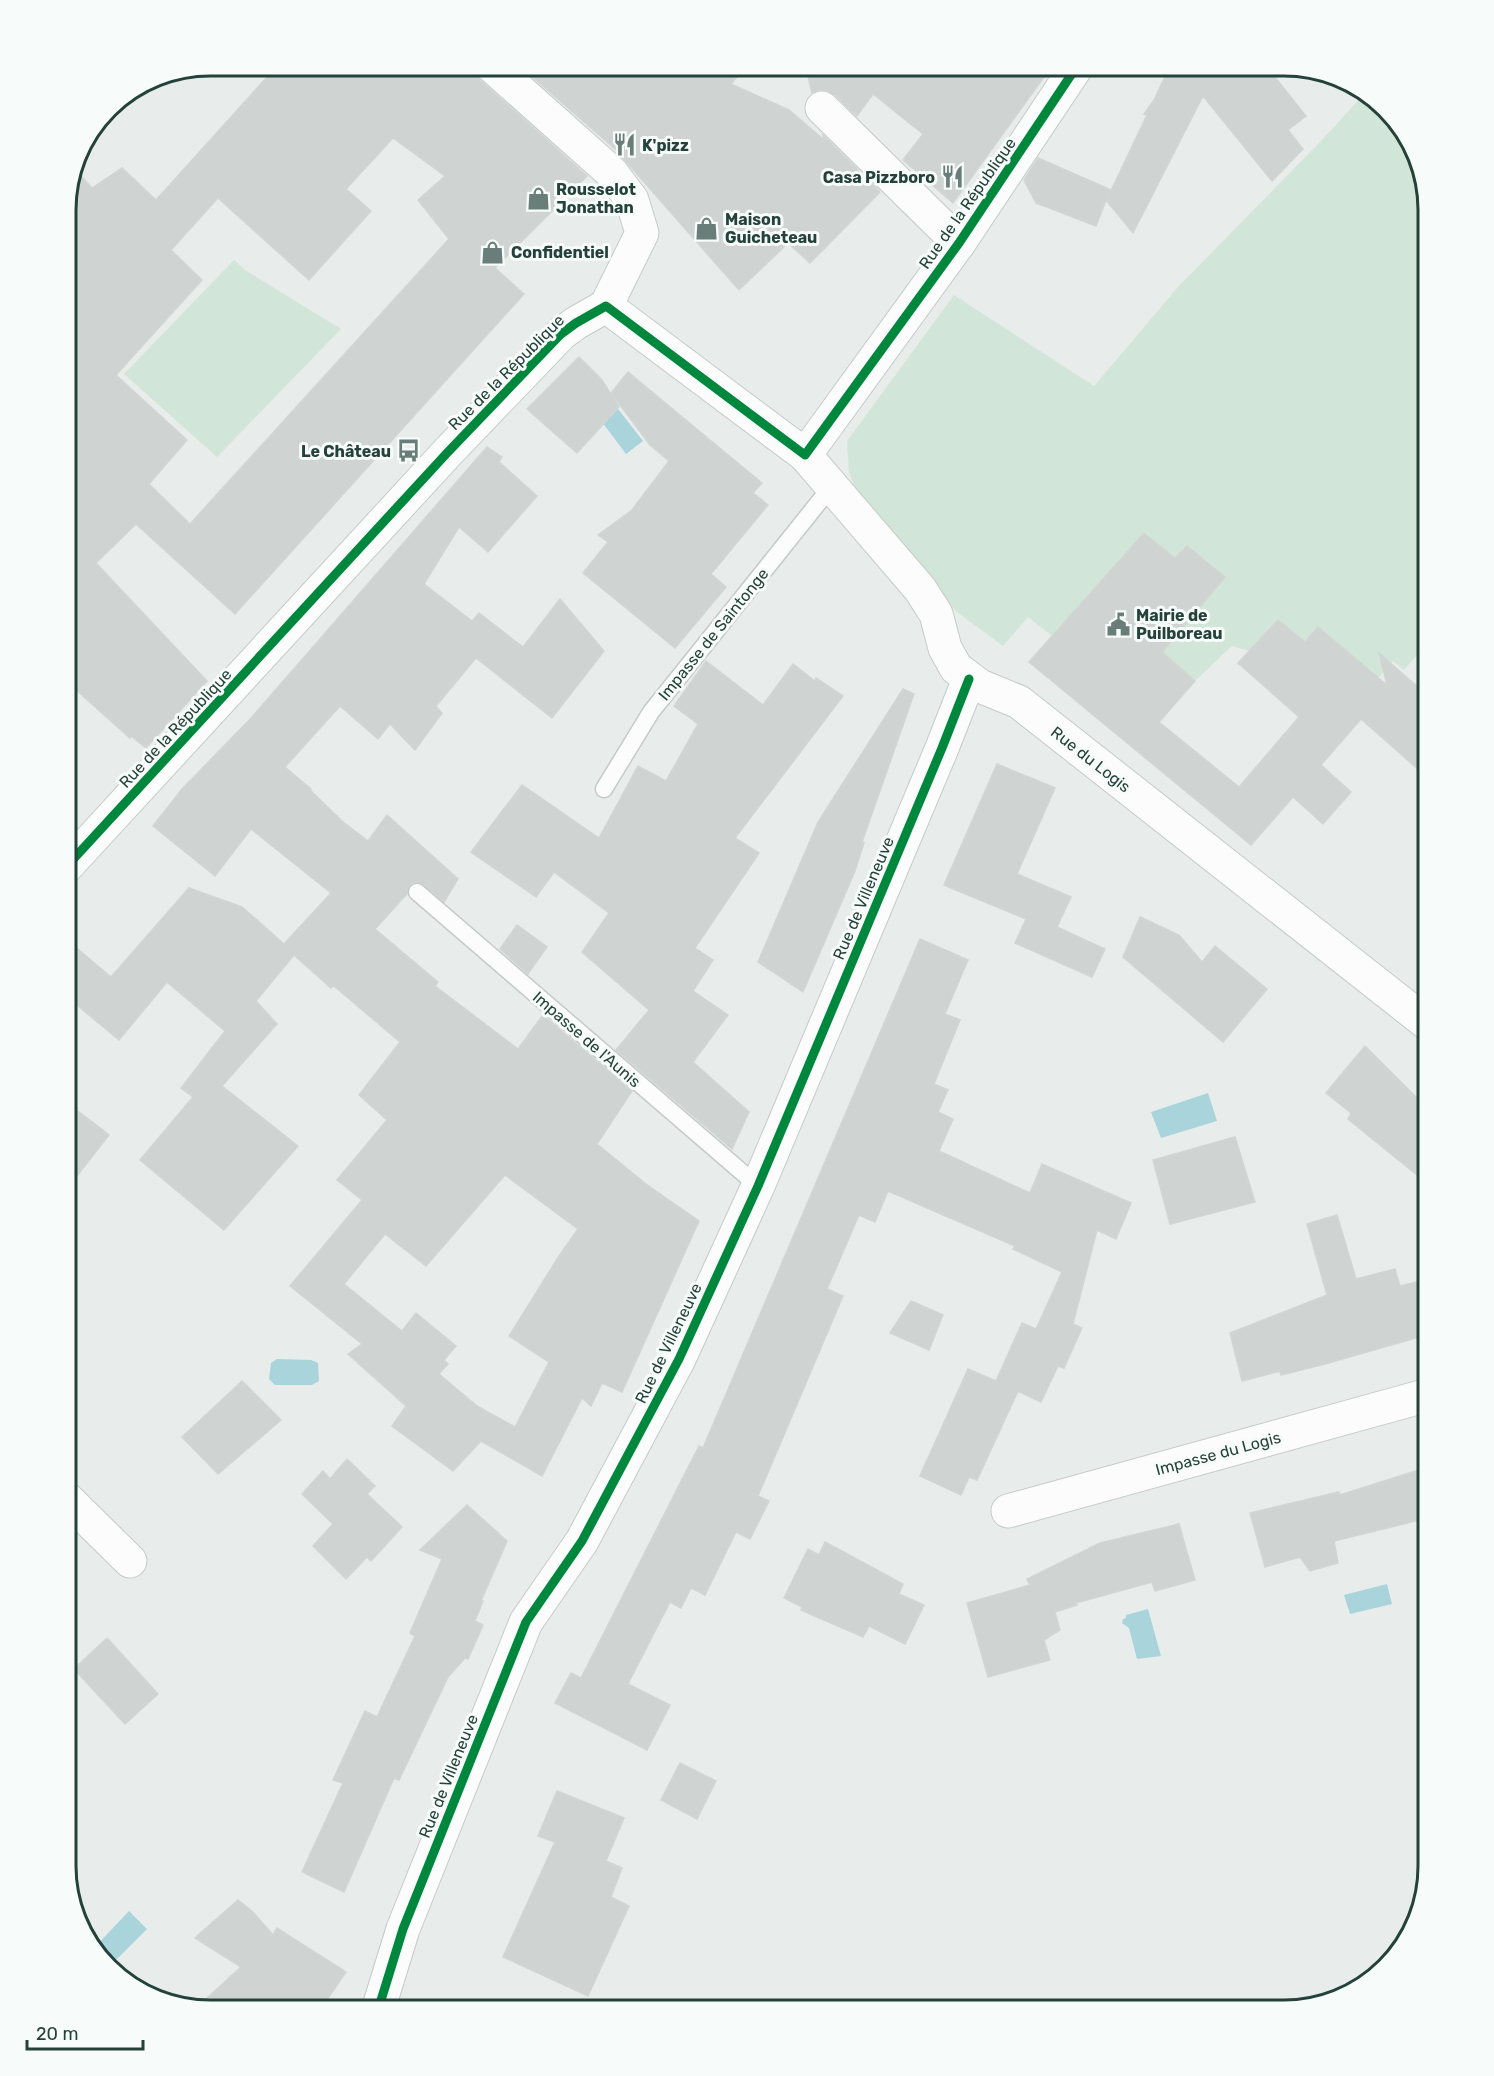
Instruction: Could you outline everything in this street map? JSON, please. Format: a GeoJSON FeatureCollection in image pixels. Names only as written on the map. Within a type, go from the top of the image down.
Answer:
{"type":"FeatureCollection","features":[{"type":"Feature","properties":{"kind":"street"},"geometry":{"type":"LineString","coordinates":[[504,76],[611,172],[632,200],[642,233],[606,306],[805,455]]}},
{"type":"Feature","properties":{"kind":"street","name":"Rue de la République"},"geometry":{"type":"LineString","coordinates":[[805,455],[958,243],[1070,77]]}},
{"type":"Feature","properties":{"kind":"street"},"geometry":{"type":"LineString","coordinates":[[822,108],[958,243]]}},
{"type":"Feature","properties":{"kind":"street","name":"Rue de la République"},"geometry":{"type":"LineString","coordinates":[[77,855],[447,453],[561,334],[606,306]]}},
{"type":"Feature","properties":{"kind":"street","name":"Rue du Logis"},"geometry":{"type":"LineString","coordinates":[[805,455],[920,589],[936,614],[945,648],[956,668],[980,686],[1019,702],[1418,1016]]}},
{"type":"Feature","properties":{"kind":"street","name":"Rue de Villeneuve"},"geometry":{"type":"LineString","coordinates":[[381,1999],[404,1929],[526,1622],[582,1541],[679,1359],[758,1186],[969,679]]}},
{"type":"Feature","properties":{"kind":"street","name":"Impasse du Logis"},"geometry":{"type":"LineString","coordinates":[[1008,1511],[1418,1398]]}},
{"type":"Feature","properties":{"kind":"street"},"geometry":{"type":"LineString","coordinates":[[76,1508],[130,1562]]}},
{"type":"Feature","properties":{"kind":"lane","name":"Impasse de Saintonge"},"geometry":{"type":"LineString","coordinates":[[604,789],[651,712],[831,487]]}},
{"type":"Feature","properties":{"kind":"lane","name":"Impasse de l'Aunis"},"geometry":{"type":"LineString","coordinates":[[417,892],[758,1186]]}},
{"type":"Feature","properties":{"kind":"green space"},"geometry":{"type":"Polygon","coordinates":[[[1359,100],[1390,129],[1400,144],[1413,176],[1418,211],[1418,654],[1404,670],[1393,661],[1378,678],[1317,628],[1305,642],[1249,651],[1232,646],[1195,681],[1149,641],[1190,618],[1225,577],[1187,546],[1175,558],[1144,533],[1052,636],[1028,617],[1003,646],[957,612],[883,535],[859,497],[849,473],[847,441],[954,295],[1094,386],[1178,287],[1359,100]]]}},
{"type":"Feature","properties":{"kind":"green space"},"geometry":{"type":"Polygon","coordinates":[[[234,260],[245,270],[341,329],[217,457],[124,374],[234,260]]]}},
{"type":"Feature","properties":{"kind":"water"},"geometry":{"type":"Polygon","coordinates":[[[618,409],[643,441],[626,454],[602,422],[618,409]]]}},
{"type":"Feature","properties":{"kind":"water"},"geometry":{"type":"Polygon","coordinates":[[[1208,1093],[1217,1121],[1161,1138],[1151,1112],[1208,1093]]]}},
{"type":"Feature","properties":{"kind":"water"},"geometry":{"type":"Polygon","coordinates":[[[277,1359],[311,1360],[318,1363],[319,1381],[312,1385],[275,1385],[269,1379],[271,1363],[277,1359]]]}},
{"type":"Feature","properties":{"kind":"water"},"geometry":{"type":"Polygon","coordinates":[[[1387,1584],[1392,1604],[1350,1614],[1344,1595],[1387,1584]]]}},
{"type":"Feature","properties":{"kind":"water"},"geometry":{"type":"Polygon","coordinates":[[[1148,1609],[1161,1656],[1137,1659],[1129,1628],[1122,1623],[1126,1615],[1148,1609]]]}},
{"type":"Feature","properties":{"kind":"water"},"geometry":{"type":"Polygon","coordinates":[[[129,1911],[147,1929],[116,1960],[100,1941],[129,1911]]]}},
{"type":"Feature","properties":{"kind":"building"},"geometry":{"type":"Polygon","coordinates":[[[268,76],[477,76],[587,176],[495,268],[524,294],[235,614],[136,524],[96,563],[207,681],[146,748],[131,736],[130,738],[77,691],[77,202],[81,176],[92,188],[122,168],[156,200],[268,76]],[[393,138],[346,189],[371,211],[309,280],[218,198],[171,250],[202,280],[116,375],[187,440],[149,484],[190,524],[449,239],[418,200],[445,176],[393,138]]]}},
{"type":"Feature","properties":{"kind":"building"},"geometry":{"type":"Polygon","coordinates":[[[532,76],[737,76],[731,84],[789,110],[824,140],[823,135],[880,192],[810,263],[788,243],[739,290],[615,149],[532,76]]]}},
{"type":"Feature","properties":{"kind":"building"},"geometry":{"type":"Polygon","coordinates":[[[808,77],[1044,77],[953,203],[903,160],[923,134],[873,94],[857,116],[827,90],[812,93],[808,77]]]}},
{"type":"Feature","properties":{"kind":"building"},"geometry":{"type":"Polygon","coordinates":[[[1165,77],[1275,77],[1306,116],[1288,130],[1303,149],[1272,181],[1203,96],[1133,233],[1106,200],[1096,226],[1036,203],[1024,180],[1038,158],[1111,190],[1107,199],[1147,115],[1144,114],[1154,100],[1165,77]]]}},
{"type":"Feature","properties":{"kind":"building"},"geometry":{"type":"Polygon","coordinates":[[[579,357],[602,380],[619,407],[577,453],[527,409],[579,357]]]}},
{"type":"Feature","properties":{"kind":"building"},"geometry":{"type":"Polygon","coordinates":[[[628,372],[762,483],[753,493],[768,505],[711,574],[726,587],[675,648],[583,573],[608,542],[598,535],[632,510],[669,461],[650,445],[611,393],[628,372]]]}},
{"type":"Feature","properties":{"kind":"building"},"geometry":{"type":"Polygon","coordinates":[[[487,447],[502,457],[499,462],[537,496],[488,552],[459,527],[424,584],[472,621],[479,613],[523,647],[560,599],[604,651],[552,718],[476,658],[436,706],[442,713],[415,750],[390,724],[378,739],[340,706],[285,767],[311,789],[342,821],[368,841],[387,815],[458,879],[444,902],[423,884],[413,882],[407,894],[375,929],[438,982],[435,986],[518,1049],[543,1015],[632,1091],[597,1144],[646,1184],[699,1221],[622,1392],[602,1383],[591,1406],[582,1398],[542,1476],[481,1441],[453,1471],[392,1426],[406,1406],[348,1354],[362,1344],[290,1286],[362,1200],[337,1180],[387,1120],[359,1095],[400,1042],[334,986],[331,988],[294,955],[256,1001],[277,1024],[222,1086],[298,1146],[224,1230],[140,1160],[193,1097],[181,1088],[225,1031],[167,982],[119,1040],[77,1005],[77,948],[111,977],[189,888],[242,907],[284,944],[331,893],[251,829],[215,876],[153,826],[182,789],[252,717],[487,447]],[[505,1175],[426,1266],[385,1234],[344,1284],[402,1331],[416,1313],[456,1346],[444,1360],[448,1364],[439,1374],[477,1406],[515,1427],[549,1362],[509,1336],[578,1229],[505,1175]]]}},
{"type":"Feature","properties":{"kind":"building"},"geometry":{"type":"Polygon","coordinates":[[[1144,533],[1175,558],[1187,546],[1225,577],[1162,652],[1195,681],[1159,722],[1239,787],[1299,717],[1238,663],[1278,620],[1305,642],[1318,627],[1387,685],[1379,653],[1418,687],[1418,769],[1361,719],[1321,765],[1351,792],[1323,824],[1293,797],[1251,845],[1029,662],[1144,533]]]}},
{"type":"Feature","properties":{"kind":"building"},"geometry":{"type":"Polygon","coordinates":[[[706,661],[763,705],[793,664],[815,681],[816,678],[843,696],[735,838],[759,853],[695,948],[713,960],[693,991],[728,1015],[693,1062],[749,1112],[732,1149],[616,1050],[649,1010],[582,952],[609,913],[554,872],[536,897],[471,852],[522,785],[599,838],[638,766],[666,781],[698,724],[674,706],[706,661]]]}},
{"type":"Feature","properties":{"kind":"building"},"geometry":{"type":"Polygon","coordinates":[[[903,689],[914,694],[862,842],[864,843],[855,871],[803,992],[758,962],[818,822],[903,689]]]}},
{"type":"Feature","properties":{"kind":"building"},"geometry":{"type":"Polygon","coordinates":[[[997,764],[1055,788],[1017,874],[1071,897],[1057,927],[1105,949],[1092,977],[1015,943],[1026,919],[944,885],[997,764]]]}},
{"type":"Feature","properties":{"kind":"building"},"geometry":{"type":"Polygon","coordinates":[[[1140,917],[1179,935],[1202,962],[1215,946],[1267,989],[1223,1042],[1123,957],[1140,917]]]}},
{"type":"Feature","properties":{"kind":"building"},"geometry":{"type":"Polygon","coordinates":[[[517,925],[547,947],[528,974],[500,949],[517,925]]]}},
{"type":"Feature","properties":{"kind":"building"},"geometry":{"type":"Polygon","coordinates":[[[920,939],[968,960],[945,1014],[960,1020],[934,1084],[948,1090],[938,1112],[953,1119],[939,1151],[1030,1193],[1042,1164],[1131,1203],[1116,1239],[1097,1230],[1073,1324],[1082,1328],[1064,1368],[1058,1366],[1041,1402],[1018,1391],[977,1480],[969,1477],[961,1495],[920,1476],[968,1369],[996,1381],[1022,1323],[1036,1329],[1062,1272],[1013,1249],[1015,1246],[888,1191],[875,1222],[859,1215],[827,1289],[843,1296],[758,1496],[769,1501],[750,1539],[736,1532],[705,1595],[691,1588],[681,1608],[670,1602],[628,1684],[670,1705],[647,1750],[555,1703],[571,1673],[581,1678],[699,1446],[703,1448],[920,939]]]}},
{"type":"Feature","properties":{"kind":"building"},"geometry":{"type":"Polygon","coordinates":[[[1365,1046],[1418,1099],[1418,1176],[1348,1119],[1351,1113],[1326,1093],[1365,1046]]]}},
{"type":"Feature","properties":{"kind":"building"},"geometry":{"type":"Polygon","coordinates":[[[76,1110],[109,1135],[76,1177],[76,1110]]]}},
{"type":"Feature","properties":{"kind":"building"},"geometry":{"type":"Polygon","coordinates":[[[1235,1137],[1255,1202],[1170,1224],[1153,1160],[1235,1137]]]}},
{"type":"Feature","properties":{"kind":"building"},"geometry":{"type":"Polygon","coordinates":[[[1337,1215],[1356,1279],[1395,1269],[1400,1286],[1418,1282],[1418,1337],[1281,1375],[1280,1371],[1242,1381],[1230,1333],[1327,1295],[1307,1224],[1337,1215]]]}},
{"type":"Feature","properties":{"kind":"building"},"geometry":{"type":"Polygon","coordinates":[[[911,1301],[943,1315],[929,1350],[890,1333],[911,1301]]]}},
{"type":"Feature","properties":{"kind":"building"},"geometry":{"type":"Polygon","coordinates":[[[242,1381],[281,1420],[218,1474],[182,1437],[242,1381]]]}},
{"type":"Feature","properties":{"kind":"building"},"geometry":{"type":"Polygon","coordinates":[[[347,1459],[375,1486],[367,1494],[402,1527],[371,1561],[367,1557],[346,1579],[313,1546],[333,1524],[302,1494],[323,1471],[330,1479],[347,1459]]]}},
{"type":"Feature","properties":{"kind":"building"},"geometry":{"type":"Polygon","coordinates":[[[1418,1470],[1418,1520],[1334,1541],[1338,1563],[1310,1571],[1300,1557],[1265,1567],[1250,1513],[1339,1492],[1340,1495],[1418,1470]]]}},
{"type":"Feature","properties":{"kind":"building"},"geometry":{"type":"Polygon","coordinates":[[[467,1505],[507,1541],[481,1601],[483,1601],[475,1621],[483,1625],[468,1659],[465,1658],[448,1677],[399,1780],[394,1778],[344,1892],[302,1872],[343,1783],[333,1780],[365,1711],[377,1717],[415,1636],[410,1633],[442,1559],[420,1550],[467,1505]]]}},
{"type":"Feature","properties":{"kind":"building"},"geometry":{"type":"Polygon","coordinates":[[[1179,1524],[1195,1580],[1155,1591],[1152,1582],[1076,1603],[1077,1605],[1055,1612],[1060,1630],[1044,1640],[1050,1660],[988,1677],[967,1603],[1030,1585],[1027,1579],[1100,1543],[1179,1524]]]}},
{"type":"Feature","properties":{"kind":"building"},"geometry":{"type":"Polygon","coordinates":[[[825,1542],[903,1584],[899,1594],[924,1605],[905,1644],[869,1626],[863,1637],[801,1610],[802,1607],[784,1598],[808,1549],[819,1555],[825,1542]]]}},
{"type":"Feature","properties":{"kind":"building"},"geometry":{"type":"Polygon","coordinates":[[[107,1638],[158,1694],[125,1724],[76,1671],[76,1667],[107,1638]]]}},
{"type":"Feature","properties":{"kind":"building"},"geometry":{"type":"Polygon","coordinates":[[[680,1763],[716,1781],[697,1819],[661,1800],[680,1763]]]}},
{"type":"Feature","properties":{"kind":"building"},"geometry":{"type":"Polygon","coordinates":[[[557,1791],[624,1818],[606,1861],[622,1868],[611,1897],[629,1906],[588,1996],[503,1957],[555,1842],[538,1836],[557,1791]]]}},
{"type":"Feature","properties":{"kind":"building"},"geometry":{"type":"Polygon","coordinates":[[[238,1900],[252,1911],[273,1935],[277,1928],[346,1972],[327,1999],[206,1999],[241,1967],[195,1938],[238,1900]]]}},
{"type":"Feature","properties":{"kind":"cycle path"},"geometry":{"type":"LineString","coordinates":[[77,855],[447,453],[561,334],[606,306],[805,455],[959,243],[1070,77]]}},
{"type":"Feature","properties":{"kind":"cycle path"},"geometry":{"type":"LineString","coordinates":[[381,1999],[403,1929],[526,1622],[582,1541],[679,1359],[758,1186],[969,679]]}},
{"type":"Feature","properties":{"kind":"place","name":"K'pizz"},"geometry":{"type":"Point","coordinates":[624,145]}},
{"type":"Feature","properties":{"kind":"place","name":"Casa Pizzboro"},"geometry":{"type":"Point","coordinates":[953,177]}},
{"type":"Feature","properties":{"kind":"place","name":"Rousselot Jonathan"},"geometry":{"type":"Point","coordinates":[538,198]}},
{"type":"Feature","properties":{"kind":"place","name":"Maison Guicheteau"},"geometry":{"type":"Point","coordinates":[707,228]}},
{"type":"Feature","properties":{"kind":"place","name":"Confidentiel"},"geometry":{"type":"Point","coordinates":[493,252]}},
{"type":"Feature","properties":{"kind":"place","name":"Le Château"},"geometry":{"type":"Point","coordinates":[409,451]}},
{"type":"Feature","properties":{"kind":"place","name":"Mairie de Puilboreau"},"geometry":{"type":"Point","coordinates":[1118,624]}}]}
